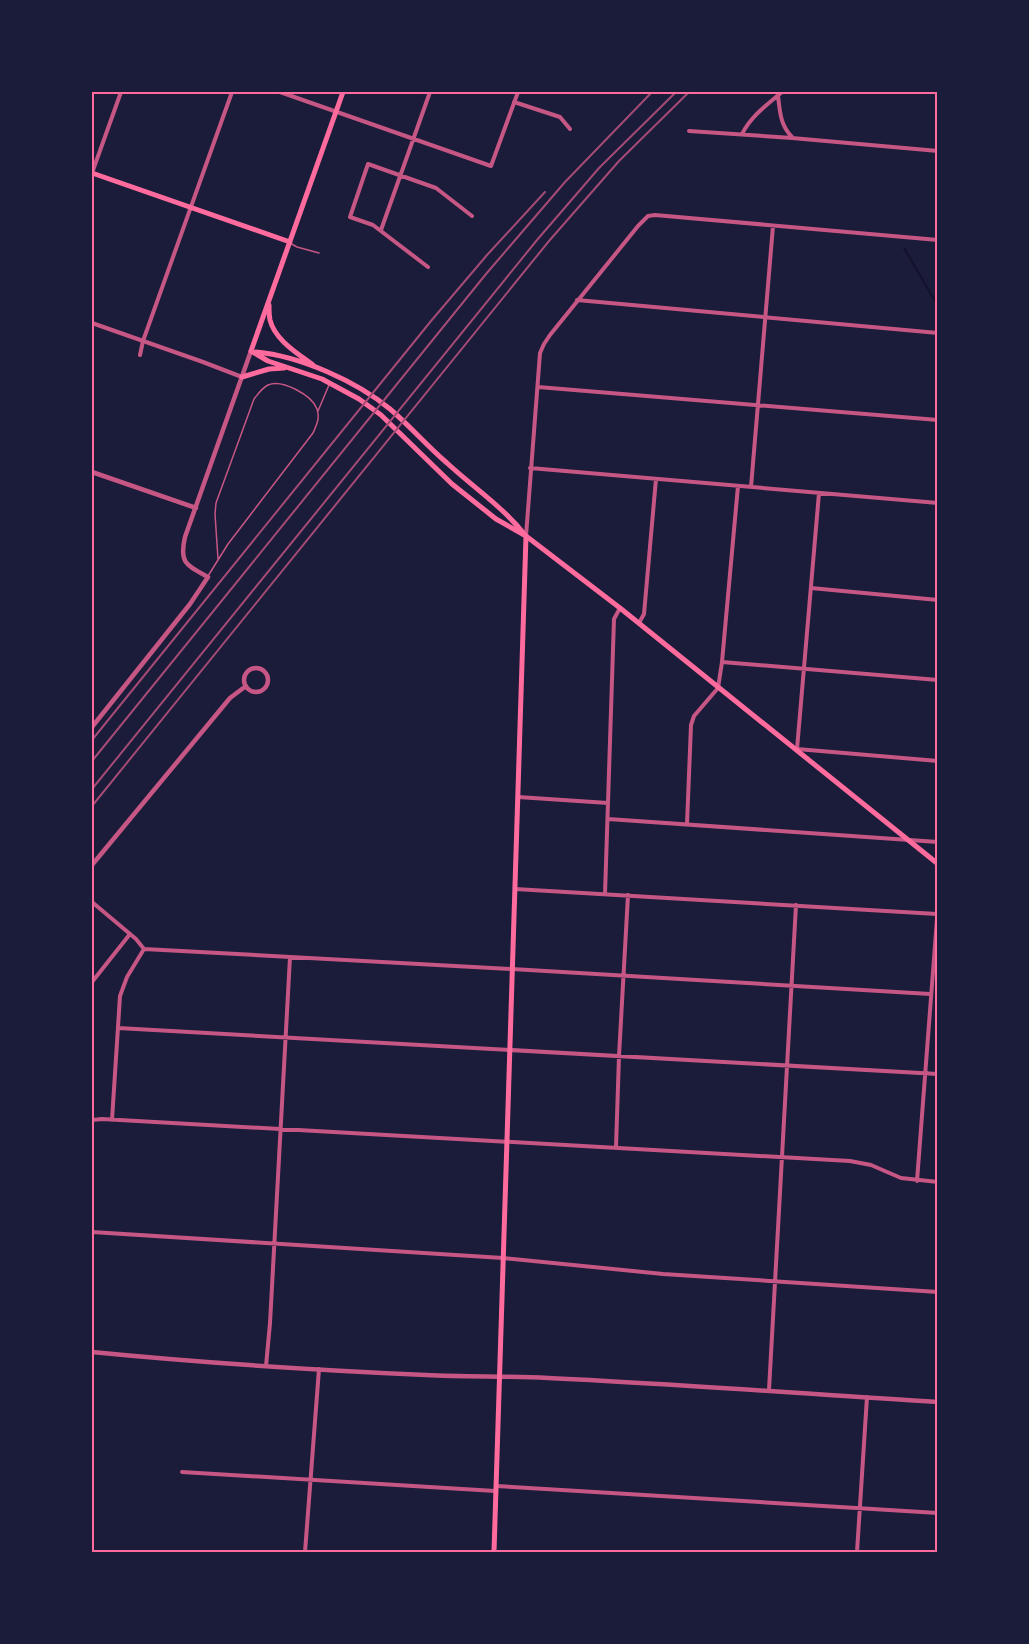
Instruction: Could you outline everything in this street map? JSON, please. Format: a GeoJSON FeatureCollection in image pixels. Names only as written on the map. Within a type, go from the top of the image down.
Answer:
{"type":"FeatureCollection","features":[{"type":"Feature","properties":{"kind":"main road"},"geometry":{"type":"LineString","coordinates":[[251,351],[343,92]]}},
{"type":"Feature","properties":{"kind":"main road"},"geometry":{"type":"LineString","coordinates":[[92,174],[290,242]]}},
{"type":"Feature","properties":{"kind":"main road"},"geometry":{"type":"LineString","coordinates":[[268,302],[270,320],[276,333],[316,368]]}},
{"type":"Feature","properties":{"kind":"main road"},"geometry":{"type":"LineString","coordinates":[[251,351],[268,362],[330,383],[359,399],[381,415],[452,484],[496,519],[526,536],[620,608],[938,864]]}},
{"type":"Feature","properties":{"kind":"main road"},"geometry":{"type":"LineString","coordinates":[[251,351],[270,353],[316,368],[353,383],[368,392],[391,410],[446,463],[512,518],[526,536],[494,1552]]}},
{"type":"Feature","properties":{"kind":"main road"},"geometry":{"type":"LineString","coordinates":[[242,377],[269,369],[290,368]]}},
{"type":"Feature","properties":{"kind":"street"},"geometry":{"type":"LineString","coordinates":[[92,174],[121,92]]}},
{"type":"Feature","properties":{"kind":"street"},"geometry":{"type":"LineString","coordinates":[[140,356],[143,341],[232,92]]}},
{"type":"Feature","properties":{"kind":"street"},"geometry":{"type":"LineString","coordinates":[[280,92],[491,166],[518,92]]}},
{"type":"Feature","properties":{"kind":"street"},"geometry":{"type":"LineString","coordinates":[[381,230],[430,92]]}},
{"type":"Feature","properties":{"kind":"street"},"geometry":{"type":"LineString","coordinates":[[742,134],[748,123],[764,106],[782,92]]}},
{"type":"Feature","properties":{"kind":"street"},"geometry":{"type":"LineString","coordinates":[[778,96],[781,120],[792,138]]}},
{"type":"Feature","properties":{"kind":"street"},"geometry":{"type":"LineString","coordinates":[[514,102],[560,117],[570,129]]}},
{"type":"Feature","properties":{"kind":"street"},"geometry":{"type":"LineString","coordinates":[[689,131],[938,151]]}},
{"type":"Feature","properties":{"kind":"street"},"geometry":{"type":"LineString","coordinates":[[428,267],[381,230],[350,217],[368,164],[436,188],[472,216]]}},
{"type":"Feature","properties":{"kind":"street"},"geometry":{"type":"LineString","coordinates":[[526,536],[540,353],[544,344],[577,300],[648,216],[938,240]]}},
{"type":"Feature","properties":{"kind":"street"},"geometry":{"type":"LineString","coordinates":[[751,487],[773,226]]}},
{"type":"Feature","properties":{"kind":"street"},"geometry":{"type":"LineString","coordinates":[[577,300],[938,333]]}},
{"type":"Feature","properties":{"kind":"street"},"geometry":{"type":"LineString","coordinates":[[92,323],[242,377]]}},
{"type":"Feature","properties":{"kind":"street"},"geometry":{"type":"LineString","coordinates":[[92,727],[190,604],[208,577],[188,566],[182,553],[185,537],[251,351]]}},
{"type":"Feature","properties":{"kind":"street"},"geometry":{"type":"LineString","coordinates":[[538,387],[938,420]]}},
{"type":"Feature","properties":{"kind":"street"},"geometry":{"type":"LineString","coordinates":[[530,468],[938,503]]}},
{"type":"Feature","properties":{"kind":"street"},"geometry":{"type":"LineString","coordinates":[[92,472],[196,508]]}},
{"type":"Feature","properties":{"kind":"street"},"geometry":{"type":"LineString","coordinates":[[638,623],[644,614],[656,479]]}},
{"type":"Feature","properties":{"kind":"street"},"geometry":{"type":"LineString","coordinates":[[687,824],[691,724],[694,716],[718,688],[738,486]]}},
{"type":"Feature","properties":{"kind":"street"},"geometry":{"type":"LineString","coordinates":[[819,493],[797,749],[938,761]]}},
{"type":"Feature","properties":{"kind":"street"},"geometry":{"type":"LineString","coordinates":[[811,588],[938,600]]}},
{"type":"Feature","properties":{"kind":"street"},"geometry":{"type":"LineString","coordinates":[[605,894],[614,619],[620,608]]}},
{"type":"Feature","properties":{"kind":"street"},"geometry":{"type":"LineString","coordinates":[[722,662],[938,680]]}},
{"type":"Feature","properties":{"kind":"street"},"geometry":{"type":"LineString","coordinates":[[259,669],[267,676],[268,683],[260,691],[252,691],[246,686],[246,675],[251,670],[259,669]]}},
{"type":"Feature","properties":{"kind":"street"},"geometry":{"type":"LineString","coordinates":[[92,866],[230,698],[246,686]]}},
{"type":"Feature","properties":{"kind":"street"},"geometry":{"type":"LineString","coordinates":[[518,797],[608,803]]}},
{"type":"Feature","properties":{"kind":"street"},"geometry":{"type":"LineString","coordinates":[[608,819],[938,842]]}},
{"type":"Feature","properties":{"kind":"street"},"geometry":{"type":"LineString","coordinates":[[514,889],[937,914]]}},
{"type":"Feature","properties":{"kind":"street"},"geometry":{"type":"LineString","coordinates":[[616,1147],[628,895]]}},
{"type":"Feature","properties":{"kind":"street"},"geometry":{"type":"LineString","coordinates":[[92,902],[136,939],[143,952]]}},
{"type":"Feature","properties":{"kind":"street"},"geometry":{"type":"LineString","coordinates":[[769,1390],[796,905]]}},
{"type":"Feature","properties":{"kind":"street"},"geometry":{"type":"LineString","coordinates":[[917,1181],[938,906]]}},
{"type":"Feature","properties":{"kind":"street"},"geometry":{"type":"LineString","coordinates":[[92,982],[130,934]]}},
{"type":"Feature","properties":{"kind":"street"},"geometry":{"type":"LineString","coordinates":[[143,952],[290,957],[930,993]]}},
{"type":"Feature","properties":{"kind":"street"},"geometry":{"type":"LineString","coordinates":[[112,1120],[121,990],[143,952]]}},
{"type":"Feature","properties":{"kind":"street"},"geometry":{"type":"LineString","coordinates":[[266,1365],[290,957]]}},
{"type":"Feature","properties":{"kind":"street"},"geometry":{"type":"LineString","coordinates":[[931,976],[938,976]]}},
{"type":"Feature","properties":{"kind":"street"},"geometry":{"type":"LineString","coordinates":[[118,1028],[938,1074]]}},
{"type":"Feature","properties":{"kind":"street"},"geometry":{"type":"LineString","coordinates":[[92,1120],[861,1162],[901,1178],[938,1182]]}},
{"type":"Feature","properties":{"kind":"street"},"geometry":{"type":"LineString","coordinates":[[92,1233],[503,1258],[663,1274],[938,1292]]}},
{"type":"Feature","properties":{"kind":"street"},"geometry":{"type":"LineString","coordinates":[[92,1352],[188,1361],[320,1369],[648,1383],[938,1402]]}},
{"type":"Feature","properties":{"kind":"street"},"geometry":{"type":"LineString","coordinates":[[305,1552],[320,1369]]}},
{"type":"Feature","properties":{"kind":"street"},"geometry":{"type":"LineString","coordinates":[[857,1552],[867,1397]]}},
{"type":"Feature","properties":{"kind":"street"},"geometry":{"type":"LineString","coordinates":[[182,1472],[938,1513]]}},
{"type":"Feature","properties":{"kind":"lane"},"geometry":{"type":"LineString","coordinates":[[290,242],[297,247],[319,253]]}},
{"type":"Feature","properties":{"kind":"lane"},"geometry":{"type":"LineString","coordinates":[[208,577],[228,544],[313,433],[318,420],[316,406],[310,399],[287,385],[277,383],[268,385],[261,389],[254,399],[216,503],[218,559]]}},
{"type":"Feature","properties":{"kind":"lane"},"geometry":{"type":"LineString","coordinates":[[318,412],[330,383]]}},
{"type":"Feature","properties":{"kind":"lane"},"geometry":{"type":"LineString","coordinates":[[646,1552],[666,1552]]}},
{"type":"Feature","properties":{"kind":"waterway"},"geometry":{"type":"LineString","coordinates":[[904,248],[938,306]]}},
{"type":"Feature","properties":{"kind":"railway"},"geometry":{"type":"LineString","coordinates":[[92,761],[486,274],[565,182],[652,92]]}},
{"type":"Feature","properties":{"kind":"railway"},"geometry":{"type":"LineString","coordinates":[[92,789],[537,240],[599,168],[676,92]]}},
{"type":"Feature","properties":{"kind":"railway"},"geometry":{"type":"LineString","coordinates":[[92,806],[549,241],[619,161],[689,92]]}},
{"type":"Feature","properties":{"kind":"railway"},"geometry":{"type":"LineString","coordinates":[[92,740],[431,321],[545,192]]}}]}
